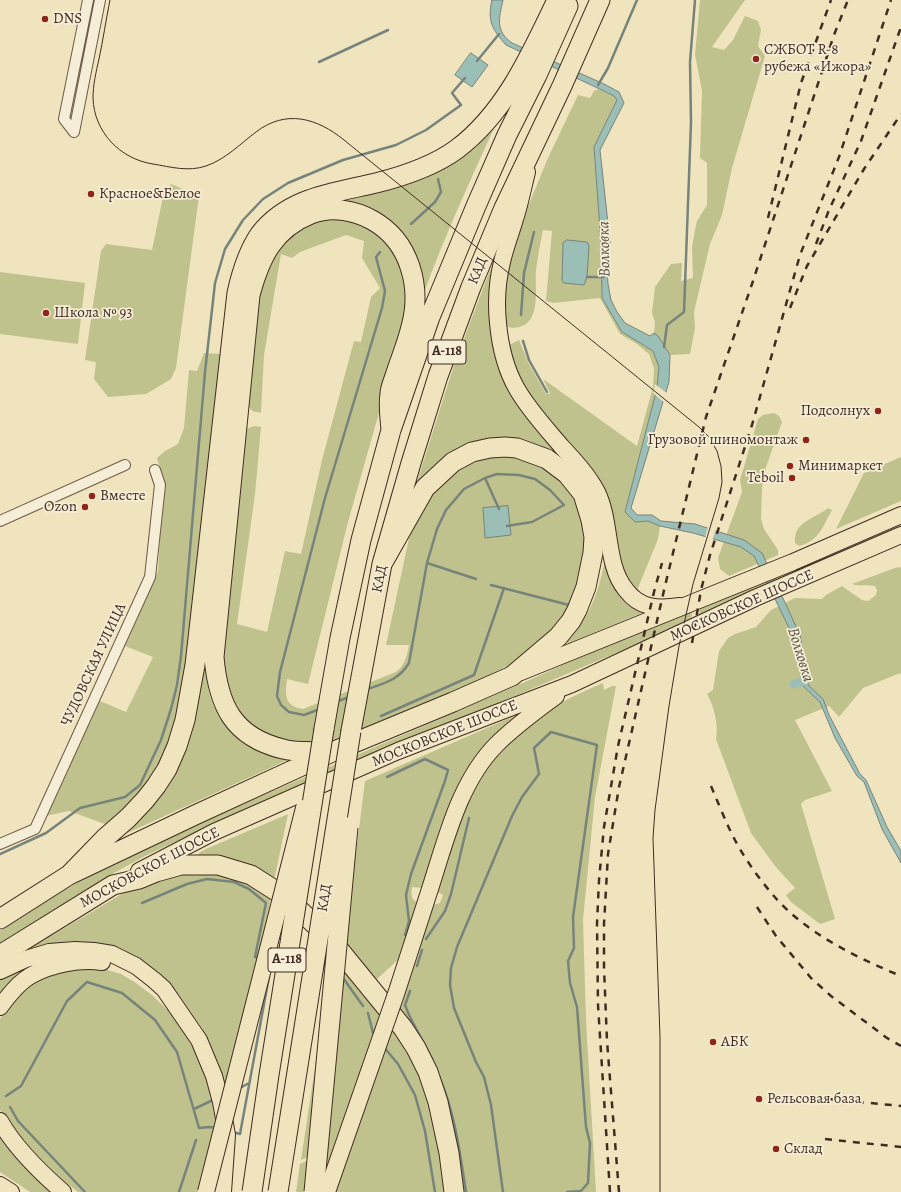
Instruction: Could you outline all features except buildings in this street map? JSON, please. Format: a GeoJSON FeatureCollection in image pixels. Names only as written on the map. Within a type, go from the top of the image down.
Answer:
{"type":"FeatureCollection","features":[{"type":"Feature","properties":{"kind":"highway"},"geometry":{"type":"LineString","coordinates":[[547,36],[557,0]]}},
{"type":"Feature","properties":{"kind":"highway"},"geometry":{"type":"LineString","coordinates":[[69,875],[104,839],[128,818],[156,786],[167,769],[177,746],[185,720],[195,665],[237,293],[242,272],[260,235],[274,220],[293,206],[317,197],[377,183],[407,174],[440,160],[456,150],[473,136],[491,116],[507,94],[530,72],[547,36],[570,0]]}},
{"type":"Feature","properties":{"kind":"highway","name":"КАД"},"geometry":{"type":"LineString","coordinates":[[278,1192],[352,731],[382,564],[438,376],[471,287],[504,208],[562,86],[600,0]]}},
{"type":"Feature","properties":{"kind":"highway","name":"КАД"},"geometry":{"type":"LineString","coordinates":[[252,1192],[324,729],[340,638],[361,540],[391,430],[430,317],[507,135],[530,72]]}},
{"type":"Feature","properties":{"kind":"highway"},"geometry":{"type":"LineString","coordinates":[[332,752],[284,750],[263,742],[248,734],[232,720],[220,693],[215,677],[214,657],[250,295],[256,275],[268,248],[276,237],[300,218],[319,211],[348,210],[359,213],[377,222],[394,237],[402,247],[409,262],[415,290],[414,315],[390,394],[391,430]]}},
{"type":"Feature","properties":{"kind":"highway"},"geometry":{"type":"LineString","coordinates":[[382,564],[425,488],[453,462],[472,452],[490,448],[517,448],[547,459],[567,474],[583,494],[591,520],[594,537],[593,553],[586,587],[571,621],[558,637],[512,676]]}},
{"type":"Feature","properties":{"kind":"highway","name":"МОСКОВСКОЕ ШОССЕ"},"geometry":{"type":"LineString","coordinates":[[0,919],[69,875],[195,815],[332,752],[512,676]]}},
{"type":"Feature","properties":{"kind":"highway"},"geometry":{"type":"LineString","coordinates":[[314,1192],[352,787],[352,731]]}},
{"type":"Feature","properties":{"kind":"highway"},"geometry":{"type":"LineString","coordinates":[[113,885],[139,879],[156,872],[181,865],[218,865],[251,875],[288,898],[332,941],[403,1028],[416,1048],[428,1072],[438,1102],[449,1153],[454,1192]]}},
{"type":"Feature","properties":{"kind":"highway","name":"МОСКОВСКОЕ ШОССЕ"},"geometry":{"type":"LineString","coordinates":[[0,955],[113,885]]}},
{"type":"Feature","properties":{"kind":"main road"},"geometry":{"type":"LineString","coordinates":[[533,148],[516,218],[502,262],[498,288],[498,323],[506,363],[517,389],[535,415],[585,474],[596,491],[602,503],[608,527],[615,571],[626,590],[632,597],[642,604],[653,608],[680,606]]}},
{"type":"Feature","properties":{"kind":"main road","name":"МОСКОВСКОЕ ШОССЕ"},"geometry":{"type":"LineString","coordinates":[[512,676],[680,606],[746,581],[901,515]]}},
{"type":"Feature","properties":{"kind":"main road","name":"МОСКОВСКОЕ ШОССЕ"},"geometry":{"type":"LineString","coordinates":[[113,885],[228,826],[398,751],[572,684],[755,598],[901,536]]}},
{"type":"Feature","properties":{"kind":"main road"},"geometry":{"type":"LineString","coordinates":[[328,1192],[396,994],[451,823],[468,783],[496,744],[572,684]]}},
{"type":"Feature","properties":{"kind":"main road"},"geometry":{"type":"LineString","coordinates":[[206,1192],[324,729]]}},
{"type":"Feature","properties":{"kind":"main road"},"geometry":{"type":"LineString","coordinates":[[0,971],[26,959],[49,952],[75,950],[112,954],[136,966],[164,989],[199,1040],[214,1076],[221,1102],[227,1135],[223,1192]]}},
{"type":"Feature","properties":{"kind":"main road"},"geometry":{"type":"LineString","coordinates":[[0,1007],[12,992],[30,976],[52,966],[75,961],[98,961],[124,967],[149,985],[186,1020]]}},
{"type":"Feature","properties":{"kind":"main road"},"geometry":{"type":"LineString","coordinates":[[0,1122],[6,1132],[28,1159],[63,1192]]}},
{"type":"Feature","properties":{"kind":"main road"},"geometry":{"type":"LineString","coordinates":[[0,1185],[10,1192]]}},
{"type":"Feature","properties":{"kind":"street"},"geometry":{"type":"LineString","coordinates":[[88,0],[64,119],[74,132],[100,0]]}},
{"type":"Feature","properties":{"kind":"street"},"geometry":{"type":"LineString","coordinates":[[0,521],[125,466]]}},
{"type":"Feature","properties":{"kind":"street","name":"ЧУДОВСКАЯ УЛИЦА"},"geometry":{"type":"LineString","coordinates":[[0,844],[35,829],[150,577],[160,485],[155,470]]}},
{"type":"Feature","properties":{"kind":"green space"},"geometry":{"type":"Polygon","coordinates":[[[700,0],[745,0],[712,47],[724,50],[733,40],[745,16],[758,21],[761,30],[758,46],[765,56],[732,168],[722,215],[710,244],[694,312],[695,328],[690,354],[670,355],[658,336],[654,333],[655,322],[652,313],[655,287],[671,264],[682,263],[681,281],[693,278],[692,247],[695,230],[697,221],[707,205],[707,163],[700,158],[702,91],[695,55],[700,0]]]}},
{"type":"Feature","properties":{"kind":"green space"},"geometry":{"type":"Polygon","coordinates":[[[598,89],[614,96],[617,100],[594,147],[601,243],[602,298],[622,332],[653,351],[659,367],[657,388],[625,512],[635,522],[648,521],[660,526],[658,539],[638,588],[639,595],[629,586],[620,558],[617,536],[609,507],[551,427],[523,385],[513,363],[509,345],[519,340],[528,362],[546,394],[550,393],[543,379],[637,446],[653,387],[654,368],[649,354],[637,344],[620,334],[600,298],[554,303],[546,301],[552,231],[543,230],[536,270],[535,309],[531,318],[522,326],[513,328],[505,325],[504,308],[506,270],[524,216],[548,158],[578,95],[590,98],[594,91],[598,89]]]}},
{"type":"Feature","properties":{"kind":"green space"},"geometry":{"type":"Polygon","coordinates":[[[501,113],[450,228],[422,298],[405,237],[395,226],[376,210],[355,202],[332,198],[385,184],[501,113]]]}},
{"type":"Feature","properties":{"kind":"green space"},"geometry":{"type":"Polygon","coordinates":[[[171,184],[199,196],[176,368],[171,379],[146,394],[108,397],[94,379],[96,362],[85,360],[101,251],[106,244],[152,250],[163,197],[171,184]]]}},
{"type":"Feature","properties":{"kind":"green space"},"geometry":{"type":"Polygon","coordinates":[[[343,216],[391,239],[411,300],[348,522],[308,684],[287,679],[286,695],[289,702],[297,708],[303,709],[396,672],[402,666],[409,645],[386,645],[409,538],[416,518],[428,496],[444,478],[478,457],[511,453],[565,477],[589,528],[573,610],[526,657],[462,688],[365,730],[309,745],[275,742],[237,716],[220,668],[243,435],[246,429],[254,426],[261,427],[255,494],[237,624],[267,632],[285,551],[301,554],[322,460],[354,341],[361,342],[371,297],[380,288],[362,258],[364,241],[346,235],[300,252],[292,258],[281,254],[264,355],[261,413],[252,411],[247,403],[254,305],[269,255],[305,222],[343,216]]]}},
{"type":"Feature","properties":{"kind":"green space"},"geometry":{"type":"Polygon","coordinates":[[[490,270],[493,270],[498,351],[573,466],[509,444],[415,488],[454,365],[490,270]]]}},
{"type":"Feature","properties":{"kind":"green space"},"geometry":{"type":"Polygon","coordinates":[[[0,272],[85,283],[78,344],[0,334],[0,272]]]}},
{"type":"Feature","properties":{"kind":"green space"},"geometry":{"type":"Polygon","coordinates":[[[204,353],[222,354],[181,707],[161,766],[142,793],[110,826],[69,811],[45,816],[100,701],[126,712],[153,657],[125,646],[158,571],[163,481],[157,458],[165,451],[178,444],[184,428],[189,370],[197,371],[204,353]]]}},
{"type":"Feature","properties":{"kind":"green space"},"geometry":{"type":"Polygon","coordinates":[[[774,413],[779,416],[782,422],[766,467],[762,488],[761,519],[764,529],[778,550],[778,555],[729,576],[720,569],[718,558],[742,492],[740,480],[758,419],[763,415],[774,413]]]}},
{"type":"Feature","properties":{"kind":"green space"},"geometry":{"type":"Polygon","coordinates":[[[901,457],[901,501],[836,529],[864,473],[901,457]]]}},
{"type":"Feature","properties":{"kind":"green space"},"geometry":{"type":"Polygon","coordinates":[[[828,508],[832,510],[816,537],[806,544],[799,546],[795,543],[797,530],[801,525],[828,508]]]}},
{"type":"Feature","properties":{"kind":"green space"},"geometry":{"type":"Polygon","coordinates":[[[901,522],[901,527],[699,616],[700,607],[724,599],[901,522]]]}},
{"type":"Feature","properties":{"kind":"green space"},"geometry":{"type":"Polygon","coordinates":[[[606,554],[614,580],[621,595],[627,602],[642,613],[568,643],[567,642],[582,622],[593,601],[601,578],[606,554]]]}},
{"type":"Feature","properties":{"kind":"green space"},"geometry":{"type":"Polygon","coordinates":[[[901,567],[901,675],[900,673],[863,688],[839,717],[829,706],[795,720],[832,791],[805,800],[801,804],[835,919],[820,924],[791,902],[786,895],[795,888],[775,866],[751,833],[716,739],[717,728],[715,716],[712,704],[707,694],[713,690],[719,651],[728,638],[756,627],[771,610],[795,598],[822,599],[842,586],[862,600],[868,601],[876,595],[877,590],[875,586],[852,584],[901,567]]]}},
{"type":"Feature","properties":{"kind":"green space"},"geometry":{"type":"Polygon","coordinates":[[[693,610],[691,619],[668,631],[213,824],[145,856],[103,879],[0,944],[0,931],[59,893],[112,864],[178,832],[507,690],[625,637],[693,610]]]}},
{"type":"Feature","properties":{"kind":"green space"},"geometry":{"type":"Polygon","coordinates":[[[205,662],[209,693],[213,703],[222,721],[236,737],[253,749],[262,753],[292,758],[123,835],[143,816],[162,792],[173,774],[194,722],[205,662]]]}},
{"type":"Feature","properties":{"kind":"green space"},"geometry":{"type":"Polygon","coordinates":[[[603,683],[604,690],[612,686],[616,686],[595,797],[583,920],[586,1020],[596,1192],[463,1192],[399,1010],[418,955],[432,905],[440,903],[443,895],[436,891],[452,842],[472,792],[489,763],[505,744],[547,710],[603,683]]]}},
{"type":"Feature","properties":{"kind":"green space"},"geometry":{"type":"Polygon","coordinates":[[[519,714],[495,737],[424,888],[412,887],[412,898],[420,903],[403,955],[374,982],[344,948],[365,781],[519,714]]]}},
{"type":"Feature","properties":{"kind":"green space"},"geometry":{"type":"Polygon","coordinates":[[[288,814],[274,881],[198,855],[206,849],[288,814]]]}},
{"type":"Feature","properties":{"kind":"green space"},"geometry":{"type":"Polygon","coordinates":[[[214,869],[272,892],[258,963],[225,1094],[202,1028],[179,995],[166,983],[113,947],[72,941],[56,943],[33,949],[31,948],[125,892],[150,880],[214,869]]]}},
{"type":"Feature","properties":{"kind":"green space"},"geometry":{"type":"Polygon","coordinates":[[[42,962],[0,1000],[0,979],[18,970],[42,962]]]}},
{"type":"Feature","properties":{"kind":"green space"},"geometry":{"type":"Polygon","coordinates":[[[342,962],[383,1012],[318,1190],[342,962]]]}},
{"type":"Feature","properties":{"kind":"green space"},"geometry":{"type":"Polygon","coordinates":[[[101,968],[121,974],[152,995],[176,1018],[193,1043],[216,1098],[216,1192],[78,1192],[39,1161],[13,1133],[0,1110],[0,1019],[10,1003],[22,990],[40,977],[59,970],[101,968]]]}},
{"type":"Feature","properties":{"kind":"green space"},"geometry":{"type":"Polygon","coordinates":[[[325,1001],[308,1157],[301,1160],[325,1001]]]}},
{"type":"Feature","properties":{"kind":"green space"},"geometry":{"type":"Polygon","coordinates":[[[394,1024],[422,1069],[450,1192],[334,1192],[394,1024]]]}},
{"type":"Feature","properties":{"kind":"green space"},"geometry":{"type":"Polygon","coordinates":[[[0,1134],[53,1192],[30,1192],[0,1172],[0,1134]]]}},
{"type":"Feature","properties":{"kind":"green space"},"geometry":{"type":"Polygon","coordinates":[[[308,1160],[310,1192],[296,1192],[300,1164],[308,1160]]]}},
{"type":"Feature","properties":{"kind":"water","name":"Волковка"},"geometry":{"type":"Polygon","coordinates":[[[492,0],[503,0],[500,13],[501,29],[503,34],[512,43],[619,92],[624,103],[600,150],[610,242],[607,267],[608,284],[611,300],[625,323],[650,336],[654,333],[658,336],[670,355],[669,382],[631,508],[637,515],[652,515],[661,521],[695,524],[744,540],[762,553],[800,635],[809,686],[823,699],[829,715],[860,774],[866,780],[887,827],[901,851],[901,863],[882,829],[864,782],[857,776],[835,738],[820,702],[803,686],[794,638],[754,556],[741,547],[693,533],[660,526],[648,521],[635,522],[625,512],[657,388],[659,367],[653,351],[622,332],[602,298],[601,243],[594,147],[617,100],[614,96],[606,92],[506,45],[497,34],[492,24],[490,14],[492,0]]]}},
{"type":"Feature","properties":{"kind":"water"},"geometry":{"type":"Polygon","coordinates":[[[471,53],[488,65],[472,87],[455,75],[471,53]]]}},
{"type":"Feature","properties":{"kind":"water"},"geometry":{"type":"Polygon","coordinates":[[[567,240],[587,242],[589,246],[587,277],[584,285],[564,283],[562,281],[563,243],[567,240]]]}},
{"type":"Feature","properties":{"kind":"water"},"geometry":{"type":"Polygon","coordinates":[[[508,506],[511,535],[485,538],[483,508],[508,506]]]}},
{"type":"Feature","properties":{"kind":"pier"},"geometry":{"type":"Polygon","coordinates":[[[655,384],[668,394],[665,403],[653,393],[655,384]]]}},
{"type":"Feature","properties":{"kind":"pier"},"geometry":{"type":"Polygon","coordinates":[[[708,526],[716,529],[712,541],[705,538],[708,526]]]}},
{"type":"Feature","properties":{"kind":"waterway"},"geometry":{"type":"LineString","coordinates":[[598,85],[608,68],[637,0]]}},
{"type":"Feature","properties":{"kind":"waterway"},"geometry":{"type":"LineString","coordinates":[[664,347],[667,325],[684,312],[691,122],[690,62],[695,0]]}},
{"type":"Feature","properties":{"kind":"waterway"},"geometry":{"type":"LineString","coordinates":[[319,62],[388,30]]}},
{"type":"Feature","properties":{"kind":"waterway"},"geometry":{"type":"LineString","coordinates":[[477,61],[499,34]]}},
{"type":"Feature","properties":{"kind":"waterway"},"geometry":{"type":"LineString","coordinates":[[0,854],[46,833],[80,808],[125,797],[140,785],[161,740],[177,685],[181,656],[205,372],[215,283],[225,249],[243,220],[263,199],[288,183],[343,160],[396,145],[426,130],[461,105],[452,93],[465,78]]}},
{"type":"Feature","properties":{"kind":"waterway"},"geometry":{"type":"LineString","coordinates":[[411,224],[435,202],[441,192],[438,179]]}},
{"type":"Feature","properties":{"kind":"waterway"},"geometry":{"type":"LineString","coordinates":[[521,315],[524,273],[534,232]]}},
{"type":"Feature","properties":{"kind":"waterway"},"geometry":{"type":"LineString","coordinates":[[320,709],[304,715],[289,712],[281,705],[277,696],[280,672],[325,498],[382,308],[385,291],[376,257],[380,252]]}},
{"type":"Feature","properties":{"kind":"waterway","name":"Волковка"},"geometry":{"type":"LineString","coordinates":[[587,277],[604,277]]}},
{"type":"Feature","properties":{"kind":"waterway"},"geometry":{"type":"LineString","coordinates":[[523,341],[529,360],[547,392]]}},
{"type":"Feature","properties":{"kind":"waterway"},"geometry":{"type":"LineString","coordinates":[[365,690],[395,678],[409,663],[427,563],[437,529],[446,510],[464,489],[485,478],[497,474],[519,475],[535,479],[550,490],[564,505],[532,522],[507,526]]}},
{"type":"Feature","properties":{"kind":"waterway"},"geometry":{"type":"LineString","coordinates":[[485,478],[499,509]]}},
{"type":"Feature","properties":{"kind":"waterway"},"geometry":{"type":"LineString","coordinates":[[427,563],[476,579]]}},
{"type":"Feature","properties":{"kind":"waterway"},"geometry":{"type":"LineString","coordinates":[[491,585],[569,605]]}},
{"type":"Feature","properties":{"kind":"waterway"},"geometry":{"type":"LineString","coordinates":[[381,716],[474,675],[504,588]]}},
{"type":"Feature","properties":{"kind":"waterway","name":"Волковка"},"geometry":{"type":"LineString","coordinates":[[794,684],[805,681]]}},
{"type":"Feature","properties":{"kind":"waterway"},"geometry":{"type":"LineString","coordinates":[[336,702],[349,697]]}},
{"type":"Feature","properties":{"kind":"waterway"},"geometry":{"type":"LineString","coordinates":[[503,1192],[491,1105],[484,1077],[476,1062],[454,1008],[450,985],[451,968],[457,947],[512,816],[522,797],[539,774],[534,748],[551,732],[597,745],[573,917],[574,948],[568,961],[570,983],[577,1007],[586,1127],[590,1143],[588,1183],[581,1191],[567,1192]]}},
{"type":"Feature","properties":{"kind":"waterway"},"geometry":{"type":"LineString","coordinates":[[387,777],[425,759],[448,770],[411,874],[406,895],[409,921],[405,935]]}},
{"type":"Feature","properties":{"kind":"waterway"},"geometry":{"type":"LineString","coordinates":[[426,939],[445,911],[451,894],[469,818]]}},
{"type":"Feature","properties":{"kind":"waterway"},"geometry":{"type":"LineString","coordinates":[[142,903],[187,884],[207,879],[234,882],[249,889],[266,903],[255,957],[260,958]]}},
{"type":"Feature","properties":{"kind":"waterway"},"geometry":{"type":"LineString","coordinates":[[417,966],[422,950]]}},
{"type":"Feature","properties":{"kind":"waterway"},"geometry":{"type":"LineString","coordinates":[[233,1132],[240,1134],[269,977]]}},
{"type":"Feature","properties":{"kind":"waterway"},"geometry":{"type":"LineString","coordinates":[[343,978],[363,1006]]}},
{"type":"Feature","properties":{"kind":"waterway"},"geometry":{"type":"LineString","coordinates":[[6,1096],[21,1086],[67,1001],[87,982],[122,993],[155,1020],[177,1052],[199,1128],[217,1128]]}},
{"type":"Feature","properties":{"kind":"waterway"},"geometry":{"type":"LineString","coordinates":[[410,991],[405,1005],[432,1059]]}},
{"type":"Feature","properties":{"kind":"waterway"},"geometry":{"type":"LineString","coordinates":[[368,1013],[373,1033],[376,1036]]}},
{"type":"Feature","properties":{"kind":"waterway"},"geometry":{"type":"LineString","coordinates":[[383,1046],[398,1064],[415,1095],[425,1131],[435,1192]]}},
{"type":"Feature","properties":{"kind":"waterway"},"geometry":{"type":"LineString","coordinates":[[439,1076],[445,1090],[453,1119],[466,1192]]}},
{"type":"Feature","properties":{"kind":"waterway"},"geometry":{"type":"LineString","coordinates":[[240,1088],[249,1083]]}},
{"type":"Feature","properties":{"kind":"waterway"},"geometry":{"type":"LineString","coordinates":[[194,1109],[215,1099]]}},
{"type":"Feature","properties":{"kind":"waterway"},"geometry":{"type":"LineString","coordinates":[[10,1107],[18,1121],[85,1192]]}},
{"type":"Feature","properties":{"kind":"waterway"},"geometry":{"type":"LineString","coordinates":[[179,1192],[196,1140]]}},
{"type":"Feature","properties":{"kind":"tram line"},"geometry":{"type":"LineString","coordinates":[[110,0],[95,78],[93,98],[98,122],[111,142],[120,150],[141,161],[173,168],[193,169],[213,163],[232,151],[256,132],[279,120],[301,119],[323,126],[344,140],[699,427],[709,437],[717,451],[721,466],[722,482],[719,498],[693,584],[679,646],[669,706],[655,810],[653,838],[660,1037],[660,1192]]}},
{"type":"Feature","properties":{"kind":"railway"},"geometry":{"type":"LineString","coordinates":[[768,218],[801,83],[831,0]]}},
{"type":"Feature","properties":{"kind":"railway"},"geometry":{"type":"LineString","coordinates":[[619,1192],[607,1041],[604,968],[604,924],[608,854],[619,787],[665,586],[706,417],[752,284],[834,35],[848,0]]}},
{"type":"Feature","properties":{"kind":"railway"},"geometry":{"type":"LineString","coordinates":[[692,643],[701,590],[710,555],[752,425],[800,255],[839,157],[891,0]]}},
{"type":"Feature","properties":{"kind":"railway"},"geometry":{"type":"LineString","coordinates":[[816,244],[829,210],[861,141],[901,27]]}},
{"type":"Feature","properties":{"kind":"railway"},"geometry":{"type":"LineString","coordinates":[[790,308],[807,266],[864,169],[901,114]]}},
{"type":"Feature","properties":{"kind":"railway"},"geometry":{"type":"LineString","coordinates":[[610,1192],[598,1005],[597,924],[599,880],[604,827],[618,746],[662,563]]}},
{"type":"Feature","properties":{"kind":"railway"},"geometry":{"type":"LineString","coordinates":[[711,786],[733,837],[743,854],[773,895],[800,921],[832,943],[901,976]]}},
{"type":"Feature","properties":{"kind":"railway"},"geometry":{"type":"LineString","coordinates":[[757,907],[776,936],[811,978],[831,996],[887,1038],[901,1046]]}},
{"type":"Feature","properties":{"kind":"railway"},"geometry":{"type":"LineString","coordinates":[[829,1099],[901,1106]]}},
{"type":"Feature","properties":{"kind":"railway"},"geometry":{"type":"LineString","coordinates":[[825,1139],[901,1147]]}},
{"type":"Feature","properties":{"kind":"place","name":"DNS"},"geometry":{"type":"Point","coordinates":[45,19]}},
{"type":"Feature","properties":{"kind":"place","name":"СЖБОТ R-8 рубежа «Ижора»"},"geometry":{"type":"Point","coordinates":[756,59]}},
{"type":"Feature","properties":{"kind":"place","name":"Красное&Белое"},"geometry":{"type":"Point","coordinates":[91,194]}},
{"type":"Feature","properties":{"kind":"place","name":"Школа № 93"},"geometry":{"type":"Point","coordinates":[46,313]}},
{"type":"Feature","properties":{"kind":"place","name":"Подсолнух"},"geometry":{"type":"Point","coordinates":[878,411]}},
{"type":"Feature","properties":{"kind":"place","name":"Грузовой шиномонтаж"},"geometry":{"type":"Point","coordinates":[806,440]}},
{"type":"Feature","properties":{"kind":"place","name":"Минимаркет"},"geometry":{"type":"Point","coordinates":[790,466]}},
{"type":"Feature","properties":{"kind":"place","name":"Teboil"},"geometry":{"type":"Point","coordinates":[792,478]}},
{"type":"Feature","properties":{"kind":"place","name":"Вместе"},"geometry":{"type":"Point","coordinates":[92,496]}},
{"type":"Feature","properties":{"kind":"place","name":"Ozon"},"geometry":{"type":"Point","coordinates":[85,507]}},
{"type":"Feature","properties":{"kind":"place","name":"АБК"},"geometry":{"type":"Point","coordinates":[713,1042]}},
{"type":"Feature","properties":{"kind":"place","name":"Рельсовая база"},"geometry":{"type":"Point","coordinates":[759,1099]}},
{"type":"Feature","properties":{"kind":"place","name":"Склад"},"geometry":{"type":"Point","coordinates":[776,1149]}}]}
